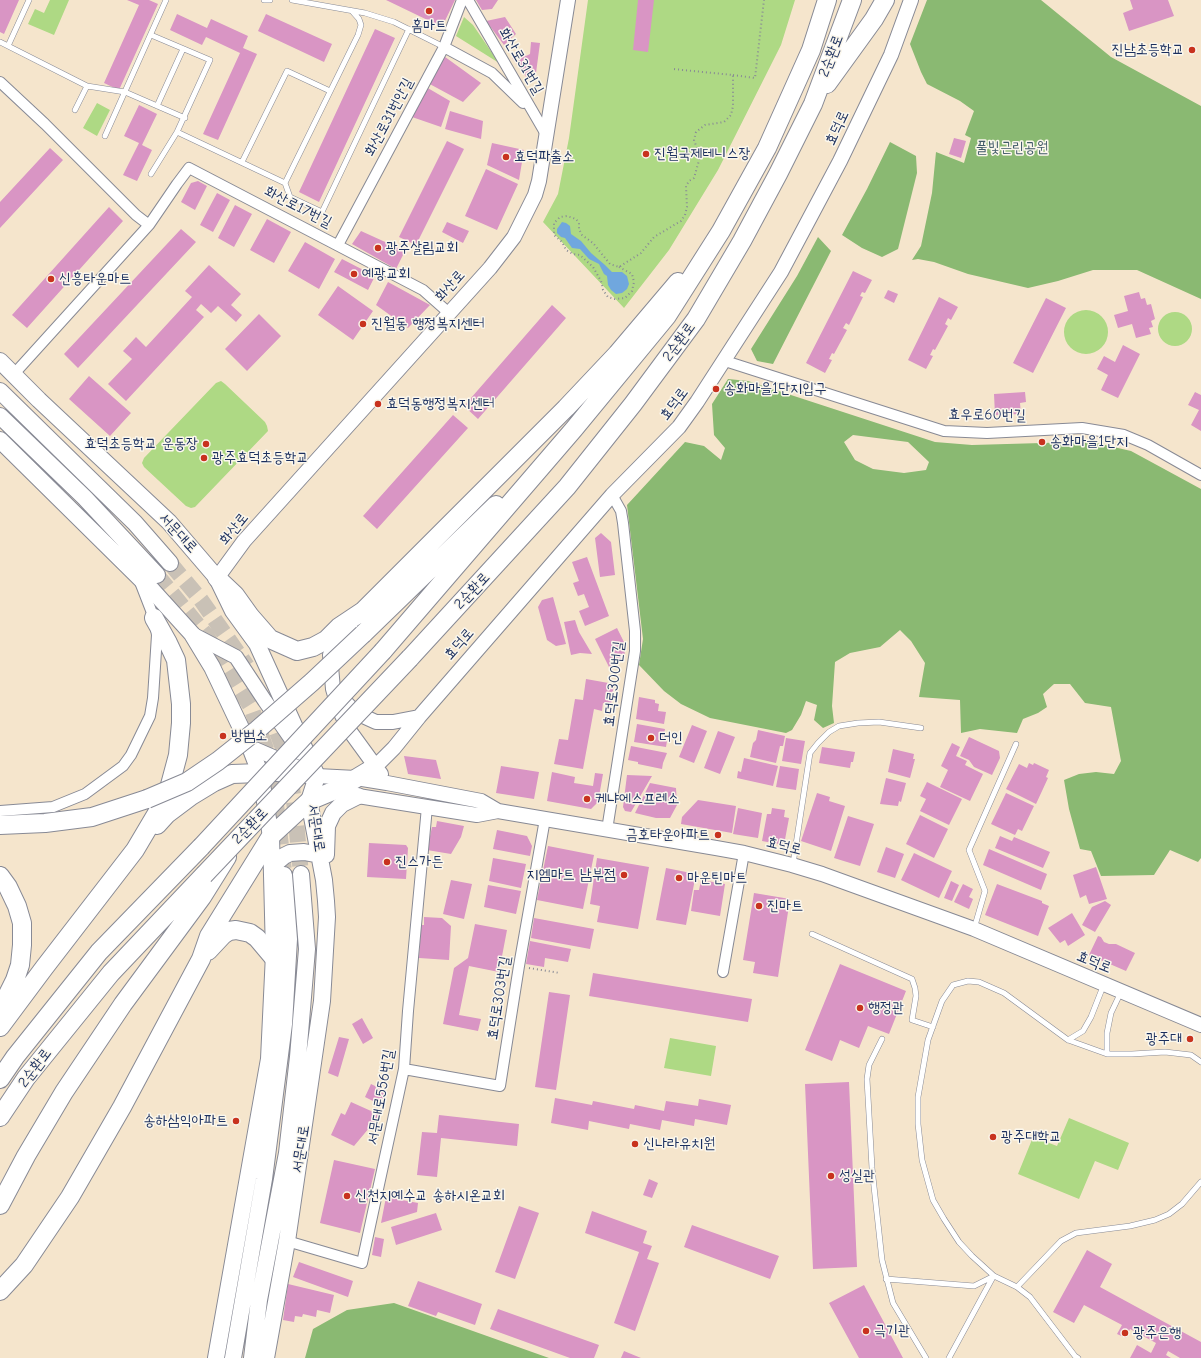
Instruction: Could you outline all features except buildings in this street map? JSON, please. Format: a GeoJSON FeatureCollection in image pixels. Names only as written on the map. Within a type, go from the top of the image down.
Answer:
{"type":"FeatureCollection","features":[{"type":"Feature","properties":{"kind":"highway","name":"2순환로"},"geometry":{"type":"LineString","coordinates":[[0,1079],[15,1057],[99,952],[201,847],[383,651],[574,429],[667,316],[721,231],[767,148],[811,50],[827,0]]}},
{"type":"Feature","properties":{"kind":"highway","name":"2순환로"},"geometry":{"type":"LineString","coordinates":[[0,1118],[26,1078],[111,973],[410,658],[567,487],[632,404],[696,319],[742,241],[813,104],[852,0]]}},
{"type":"Feature","properties":{"kind":"highway"},"geometry":{"type":"LineString","coordinates":[[813,104],[874,19],[885,0]]}},
{"type":"Feature","properties":{"kind":"highway"},"geometry":{"type":"LineString","coordinates":[[217,578],[235,595],[250,616],[270,639],[297,651],[313,647],[326,640],[339,627],[363,611],[566,408],[617,354],[721,231]]}},
{"type":"Feature","properties":{"kind":"highway"},"geometry":{"type":"LineString","coordinates":[[0,825],[45,823],[92,817],[147,799],[187,782],[218,761],[257,730],[312,682],[574,429]]}},
{"type":"Feature","properties":{"kind":"highway"},"geometry":{"type":"LineString","coordinates":[[135,850],[167,796],[178,755],[181,723],[181,704],[176,660],[154,618]]}},
{"type":"Feature","properties":{"kind":"highway"},"geometry":{"type":"LineString","coordinates":[[0,1291],[24,1265],[70,1197],[122,1107],[201,959],[209,936],[270,836],[309,801],[340,788],[375,767]]}},
{"type":"Feature","properties":{"kind":"highway"},"geometry":{"type":"LineString","coordinates":[[0,1027],[135,850],[167,814],[197,792],[232,774],[260,773]]}},
{"type":"Feature","properties":{"kind":"highway"},"geometry":{"type":"LineString","coordinates":[[0,1205],[26,1156],[64,1092],[150,967],[202,897],[242,835]]}},
{"type":"Feature","properties":{"kind":"highway"},"geometry":{"type":"LineString","coordinates":[[0,876],[8,887],[17,906],[22,923],[20,965],[15,980],[0,1010]]}},
{"type":"Feature","properties":{"kind":"highway"},"geometry":{"type":"LineString","coordinates":[[201,959],[222,935],[229,931],[236,930],[250,933],[257,938],[273,957]]}},
{"type":"Feature","properties":{"kind":"main road","name":"화산로"},"geometry":{"type":"LineString","coordinates":[[217,578],[244,541],[490,268],[518,230],[537,188],[543,165],[568,0]]}},
{"type":"Feature","properties":{"kind":"main road","name":"효덕로"},"geometry":{"type":"LineString","coordinates":[[375,767],[394,748],[419,717],[612,495],[679,428],[725,361],[782,272],[840,161],[891,55],[910,0]]}},
{"type":"Feature","properties":{"kind":"main road","name":"서문대로"},"geometry":{"type":"LineString","coordinates":[[0,361],[39,400],[169,522],[217,578],[233,611],[257,644],[317,776],[309,801],[324,880],[327,917],[322,1001],[317,1044],[287,1241],[266,1358]]}},
{"type":"Feature","properties":{"kind":"main road","name":"서문대로"},"geometry":{"type":"LineString","coordinates":[[0,391],[135,524],[170,563]]}},
{"type":"Feature","properties":{"kind":"main road"},"geometry":{"type":"LineString","coordinates":[[0,416],[85,498],[157,575]]}},
{"type":"Feature","properties":{"kind":"main road"},"geometry":{"type":"LineString","coordinates":[[0,440],[138,578],[153,591],[192,634],[212,667],[250,747],[260,773],[288,939],[284,1024],[264,1179],[233,1358]]}},
{"type":"Feature","properties":{"kind":"main road"},"geometry":{"type":"LineString","coordinates":[[363,611],[337,641],[330,655],[334,689],[339,709],[349,730],[375,767],[404,803]]}},
{"type":"Feature","properties":{"kind":"main road"},"geometry":{"type":"LineString","coordinates":[[192,634],[236,657],[317,776]]}},
{"type":"Feature","properties":{"kind":"main road"},"geometry":{"type":"LineString","coordinates":[[334,689],[351,708],[376,722],[393,722],[419,717]]}},
{"type":"Feature","properties":{"kind":"main road","name":"효덕로"},"geometry":{"type":"LineString","coordinates":[[250,747],[317,776],[358,796],[477,815],[498,811]]}},
{"type":"Feature","properties":{"kind":"main road"},"geometry":{"type":"LineString","coordinates":[[260,773],[317,776],[375,767]]}},
{"type":"Feature","properties":{"kind":"main road","name":"효덕로"},"geometry":{"type":"LineString","coordinates":[[317,776],[356,778],[388,783],[481,801],[498,811],[744,853],[792,865],[822,874],[974,929],[1121,992],[1201,1024]]}},
{"type":"Feature","properties":{"kind":"main road"},"geometry":{"type":"LineString","coordinates":[[324,880],[327,826],[337,808],[358,796]]}},
{"type":"Feature","properties":{"kind":"main road"},"geometry":{"type":"LineString","coordinates":[[216,1358],[269,1059],[278,862],[290,853],[304,852],[320,855]]}},
{"type":"Feature","properties":{"kind":"main road","name":"서문대로"},"geometry":{"type":"LineString","coordinates":[[252,1358],[259,1300],[287,1153],[298,1057],[307,949],[301,874]]}},
{"type":"Feature","properties":{"kind":"street","name":"화산로31번안길"},"geometry":{"type":"LineString","coordinates":[[338,245],[444,47],[462,0]]}},
{"type":"Feature","properties":{"kind":"street","name":"화산로31번길"},"geometry":{"type":"LineString","coordinates":[[468,0],[547,136]]}},
{"type":"Feature","properties":{"kind":"street"},"geometry":{"type":"LineString","coordinates":[[444,47],[492,73],[533,112]]}},
{"type":"Feature","properties":{"kind":"street"},"geometry":{"type":"LineString","coordinates":[[0,82],[45,124],[136,215],[149,225]]}},
{"type":"Feature","properties":{"kind":"street","name":"화산로17번길"},"geometry":{"type":"LineString","coordinates":[[14,374],[149,225],[176,184],[189,168],[423,290],[449,312]]}},
{"type":"Feature","properties":{"kind":"street","name":"효우로60번길"},"geometry":{"type":"LineString","coordinates":[[725,361],[944,431],[987,433],[1082,428],[1124,435],[1148,445],[1201,475]]}},
{"type":"Feature","properties":{"kind":"street","name":"효덕로300번길"},"geometry":{"type":"LineString","coordinates":[[607,830],[635,651],[635,631],[623,523],[621,511],[612,495]]}},
{"type":"Feature","properties":{"kind":"street"},"geometry":{"type":"LineString","coordinates":[[0,811],[53,807],[85,794],[123,766],[132,755],[150,716],[153,698],[157,635],[154,618],[138,578]]}},
{"type":"Feature","properties":{"kind":"street","name":"서문대로556번길"},"geometry":{"type":"LineString","coordinates":[[287,1241],[362,1263],[404,1068],[427,807]]}},
{"type":"Feature","properties":{"kind":"street","name":"효덕로303번길"},"geometry":{"type":"LineString","coordinates":[[404,1068],[500,1086],[519,966],[545,820]]}},
{"type":"Feature","properties":{"kind":"street","name":"효덕로"},"geometry":{"type":"LineString","coordinates":[[723,972],[744,853]]}},
{"type":"Feature","properties":{"kind":"lane"},"geometry":{"type":"LineString","coordinates":[[8,46],[30,0]]}},
{"type":"Feature","properties":{"kind":"lane"},"geometry":{"type":"LineString","coordinates":[[105,136],[166,0]]}},
{"type":"Feature","properties":{"kind":"lane"},"geometry":{"type":"LineString","coordinates":[[264,0],[270,0]]}},
{"type":"Feature","properties":{"kind":"lane"},"geometry":{"type":"LineString","coordinates":[[292,0],[352,11],[394,22],[444,47]]}},
{"type":"Feature","properties":{"kind":"lane"},"geometry":{"type":"LineString","coordinates":[[285,183],[358,35],[361,25],[359,19],[352,11]]}},
{"type":"Feature","properties":{"kind":"lane"},"geometry":{"type":"LineString","coordinates":[[177,132],[285,183],[290,197],[322,212],[409,29]]}},
{"type":"Feature","properties":{"kind":"lane"},"geometry":{"type":"LineString","coordinates":[[151,35],[210,60],[177,132],[151,174]]}},
{"type":"Feature","properties":{"kind":"lane"},"geometry":{"type":"LineString","coordinates":[[0,42],[87,86],[125,92],[184,118]]}},
{"type":"Feature","properties":{"kind":"lane"},"geometry":{"type":"LineString","coordinates":[[157,106],[183,49]]}},
{"type":"Feature","properties":{"kind":"lane"},"geometry":{"type":"LineString","coordinates":[[242,162],[287,71],[330,91]]}},
{"type":"Feature","properties":{"kind":"lane"},"geometry":{"type":"LineString","coordinates":[[75,110],[87,86]]}},
{"type":"Feature","properties":{"kind":"lane"},"geometry":{"type":"LineString","coordinates":[[792,865],[810,753],[818,743],[829,732],[839,726],[858,723],[879,722],[921,728]]}},
{"type":"Feature","properties":{"kind":"lane"},"geometry":{"type":"LineString","coordinates":[[974,929],[985,891],[969,850],[1016,744]]}},
{"type":"Feature","properties":{"kind":"lane"},"geometry":{"type":"LineString","coordinates":[[812,934],[912,980],[916,996],[912,1020],[933,1027]]}},
{"type":"Feature","properties":{"kind":"lane"},"geometry":{"type":"LineString","coordinates":[[1076,1357],[1030,1297],[1017,1287],[994,1276],[959,1242],[933,1200],[922,1160],[918,1124],[918,1097],[928,1040],[942,1001],[953,985],[968,981],[978,982],[1004,994],[1068,1040],[1107,1054],[1146,1054],[1165,1052],[1191,1055],[1201,1062]]}},
{"type":"Feature","properties":{"kind":"lane"},"geometry":{"type":"LineString","coordinates":[[1068,1040],[1084,1031],[1104,984]]}},
{"type":"Feature","properties":{"kind":"lane"},"geometry":{"type":"LineString","coordinates":[[1107,1054],[1107,1033],[1111,1013],[1121,992]]}},
{"type":"Feature","properties":{"kind":"lane"},"geometry":{"type":"LineString","coordinates":[[882,1039],[869,1065],[867,1079],[872,1168],[882,1260],[893,1303],[926,1358]]}},
{"type":"Feature","properties":{"kind":"lane"},"geometry":{"type":"LineString","coordinates":[[1017,1287],[1061,1241],[1076,1234],[1130,1226],[1155,1220],[1168,1214],[1182,1204],[1201,1182]]}},
{"type":"Feature","properties":{"kind":"lane"},"geometry":{"type":"LineString","coordinates":[[886,1279],[974,1286],[994,1276]]}},
{"type":"Feature","properties":{"kind":"lane"},"geometry":{"type":"LineString","coordinates":[[949,1358],[994,1276]]}},
{"type":"Feature","properties":{"kind":"path"},"geometry":{"type":"LineString","coordinates":[[673,69],[755,78],[764,0]]}},
{"type":"Feature","properties":{"kind":"path"},"geometry":{"type":"LineString","coordinates":[[620,267],[641,253],[654,237],[663,230],[676,225],[681,221],[685,215],[686,186],[689,181],[694,178],[700,157],[694,140],[696,132],[705,125],[724,122],[731,115],[733,106],[733,75]]}},
{"type":"Feature","properties":{"kind":"path"},"geometry":{"type":"LineString","coordinates":[[567,216],[576,219],[579,223],[579,229],[582,235],[593,243],[610,264],[620,267],[632,274],[634,282],[632,291],[625,298],[615,299],[608,297],[592,267],[580,255],[573,254],[566,250],[562,242],[554,235],[554,223],[560,217],[567,216]]}},
{"type":"Feature","properties":{"kind":"path"},"geometry":{"type":"LineString","coordinates":[[519,966],[560,972]]}},
{"type":"Feature","properties":{"kind":"green space"},"geometry":{"type":"Polygon","coordinates":[[[50,0],[69,0],[54,35],[28,24],[35,9],[44,13],[50,0]]]}},
{"type":"Feature","properties":{"kind":"green space","name":"진월국제테니스장"},"geometry":{"type":"Polygon","coordinates":[[[588,0],[795,0],[781,45],[718,170],[669,250],[624,308],[543,222],[558,194],[569,138],[588,0]]]}},
{"type":"Feature","properties":{"kind":"green space","name":"풀빛근린공원"},"geometry":{"type":"Polygon","coordinates":[[[927,0],[1041,0],[1111,57],[1201,106],[1201,299],[1137,270],[1093,270],[1058,281],[1028,288],[968,274],[934,262],[918,259],[912,260],[921,246],[932,193],[936,152],[964,163],[971,138],[965,135],[974,111],[960,101],[927,84],[921,72],[910,44],[927,0]]]}},
{"type":"Feature","properties":{"kind":"green space"},"geometry":{"type":"Polygon","coordinates":[[[464,17],[473,25],[499,63],[456,36],[464,17]]]}},
{"type":"Feature","properties":{"kind":"green space"},"geometry":{"type":"Polygon","coordinates":[[[97,103],[110,110],[97,136],[83,128],[97,103]]]}},
{"type":"Feature","properties":{"kind":"green space"},"geometry":{"type":"Polygon","coordinates":[[[890,142],[916,156],[917,173],[898,249],[882,257],[862,248],[842,235],[890,142]]]}},
{"type":"Feature","properties":{"kind":"green space"},"geometry":{"type":"Polygon","coordinates":[[[818,237],[831,251],[773,364],[757,361],[751,349],[797,276],[818,237]]]}},
{"type":"Feature","properties":{"kind":"green space"},"geometry":{"type":"Polygon","coordinates":[[[1082,310],[1090,310],[1102,316],[1108,328],[1108,336],[1102,348],[1090,354],[1082,354],[1070,348],[1064,336],[1064,328],[1070,316],[1082,310]]]}},
{"type":"Feature","properties":{"kind":"green space"},"geometry":{"type":"Polygon","coordinates":[[[1175,312],[1187,317],[1192,329],[1187,341],[1175,346],[1163,341],[1158,329],[1163,317],[1175,312]]]}},
{"type":"Feature","properties":{"kind":"green space"},"geometry":{"type":"Polygon","coordinates":[[[728,379],[748,381],[935,442],[972,445],[1077,442],[1096,443],[1131,451],[1201,489],[1201,858],[1198,862],[1170,850],[1154,875],[1101,876],[1091,851],[1080,849],[1069,809],[1064,780],[1079,774],[1096,772],[1114,774],[1121,761],[1111,707],[1085,703],[1070,684],[1054,684],[1043,694],[1047,707],[1038,713],[1023,719],[1017,733],[980,729],[961,733],[960,700],[919,697],[925,663],[911,641],[900,630],[880,647],[850,653],[835,662],[832,706],[834,723],[823,728],[814,720],[817,705],[806,701],[801,715],[792,730],[786,733],[710,718],[681,704],[664,691],[639,665],[643,639],[627,505],[685,442],[704,446],[721,460],[725,448],[714,435],[712,404],[728,379]],[[853,435],[844,442],[855,460],[873,469],[904,473],[926,470],[929,462],[908,442],[853,435]]]}},
{"type":"Feature","properties":{"kind":"green space","name":"효덕초등학교 운동장"},"geometry":{"type":"Polygon","coordinates":[[[221,381],[265,422],[268,431],[195,507],[191,508],[186,506],[144,467],[142,463],[144,458],[216,383],[221,381]]]}},
{"type":"Feature","properties":{"kind":"green space"},"geometry":{"type":"Polygon","coordinates":[[[670,1038],[716,1046],[711,1076],[664,1068],[670,1038]]]}},
{"type":"Feature","properties":{"kind":"green space"},"geometry":{"type":"Polygon","coordinates":[[[1069,1118],[1129,1143],[1118,1170],[1095,1161],[1079,1199],[1018,1174],[1033,1137],[1057,1146],[1069,1118]]]}},
{"type":"Feature","properties":{"kind":"green space"},"geometry":{"type":"Polygon","coordinates":[[[394,1303],[549,1358],[305,1358],[313,1329],[347,1310],[394,1303]]]}},
{"type":"Feature","properties":{"kind":"water"},"geometry":{"type":"Polygon","coordinates":[[[562,222],[570,226],[571,234],[581,241],[591,253],[612,272],[622,272],[627,276],[629,284],[627,289],[622,293],[616,294],[611,290],[608,285],[607,276],[604,274],[599,264],[589,259],[580,249],[572,248],[565,238],[561,237],[557,233],[557,229],[562,222]]]}},
{"type":"Feature","properties":{"kind":"tunnel"},"geometry":{"type":"LineString","coordinates":[[170,563],[201,600],[247,666]]}},
{"type":"Feature","properties":{"kind":"tunnel"},"geometry":{"type":"LineString","coordinates":[[157,575],[206,635],[251,707],[271,763],[284,871]]}},
{"type":"Feature","properties":{"kind":"tunnel"},"geometry":{"type":"LineString","coordinates":[[269,710],[287,759],[294,800],[301,874]]}},
{"type":"Feature","properties":{"kind":"place","name":"홈마트"},"geometry":{"type":"Point","coordinates":[429,11]}},
{"type":"Feature","properties":{"kind":"place","name":"진남초등학교"},"geometry":{"type":"Point","coordinates":[1192,50]}},
{"type":"Feature","properties":{"kind":"place","name":"진월국제테니스장"},"geometry":{"type":"Point","coordinates":[646,154]}},
{"type":"Feature","properties":{"kind":"place","name":"효덕파출소"},"geometry":{"type":"Point","coordinates":[506,157]}},
{"type":"Feature","properties":{"kind":"place","name":"광주살림교회"},"geometry":{"type":"Point","coordinates":[378,248]}},
{"type":"Feature","properties":{"kind":"place","name":"예광교회"},"geometry":{"type":"Point","coordinates":[354,274]}},
{"type":"Feature","properties":{"kind":"place","name":"신흥타운마트"},"geometry":{"type":"Point","coordinates":[51,279]}},
{"type":"Feature","properties":{"kind":"place","name":"진월동 행정복지센터"},"geometry":{"type":"Point","coordinates":[363,324]}},
{"type":"Feature","properties":{"kind":"place","name":"송화마을1단지입구"},"geometry":{"type":"Point","coordinates":[716,389]}},
{"type":"Feature","properties":{"kind":"place","name":"효덕동행정복지센터"},"geometry":{"type":"Point","coordinates":[378,404]}},
{"type":"Feature","properties":{"kind":"place","name":"송화마을1단지"},"geometry":{"type":"Point","coordinates":[1042,442]}},
{"type":"Feature","properties":{"kind":"place","name":"효덕초등학교 운동장"},"geometry":{"type":"Point","coordinates":[206,444]}},
{"type":"Feature","properties":{"kind":"place","name":"광주효덕초등학교"},"geometry":{"type":"Point","coordinates":[204,458]}},
{"type":"Feature","properties":{"kind":"place","name":"방범소"},"geometry":{"type":"Point","coordinates":[223,736]}},
{"type":"Feature","properties":{"kind":"place","name":"더인"},"geometry":{"type":"Point","coordinates":[651,738]}},
{"type":"Feature","properties":{"kind":"place","name":"케냐에스프레소"},"geometry":{"type":"Point","coordinates":[587,799]}},
{"type":"Feature","properties":{"kind":"place","name":"금호타운아파트"},"geometry":{"type":"Point","coordinates":[718,835]}},
{"type":"Feature","properties":{"kind":"place","name":"진스가든"},"geometry":{"type":"Point","coordinates":[387,862]}},
{"type":"Feature","properties":{"kind":"place","name":"지엠마트 남부점"},"geometry":{"type":"Point","coordinates":[624,875]}},
{"type":"Feature","properties":{"kind":"place","name":"마운틴마트"},"geometry":{"type":"Point","coordinates":[679,878]}},
{"type":"Feature","properties":{"kind":"place","name":"진마트"},"geometry":{"type":"Point","coordinates":[759,906]}},
{"type":"Feature","properties":{"kind":"place","name":"행정관"},"geometry":{"type":"Point","coordinates":[860,1008]}},
{"type":"Feature","properties":{"kind":"place","name":"광주대"},"geometry":{"type":"Point","coordinates":[1190,1039]}},
{"type":"Feature","properties":{"kind":"place","name":"송하삼익아파트"},"geometry":{"type":"Point","coordinates":[236,1121]}},
{"type":"Feature","properties":{"kind":"place","name":"광주대학교"},"geometry":{"type":"Point","coordinates":[993,1137]}},
{"type":"Feature","properties":{"kind":"place","name":"신나라유치원"},"geometry":{"type":"Point","coordinates":[635,1144]}},
{"type":"Feature","properties":{"kind":"place","name":"성실관"},"geometry":{"type":"Point","coordinates":[831,1176]}},
{"type":"Feature","properties":{"kind":"place","name":"신천지예수교 송하시온교회"},"geometry":{"type":"Point","coordinates":[347,1196]}},
{"type":"Feature","properties":{"kind":"place","name":"극기관"},"geometry":{"type":"Point","coordinates":[866,1331]}},
{"type":"Feature","properties":{"kind":"place","name":"광주은행"},"geometry":{"type":"Point","coordinates":[1125,1333]}}]}
